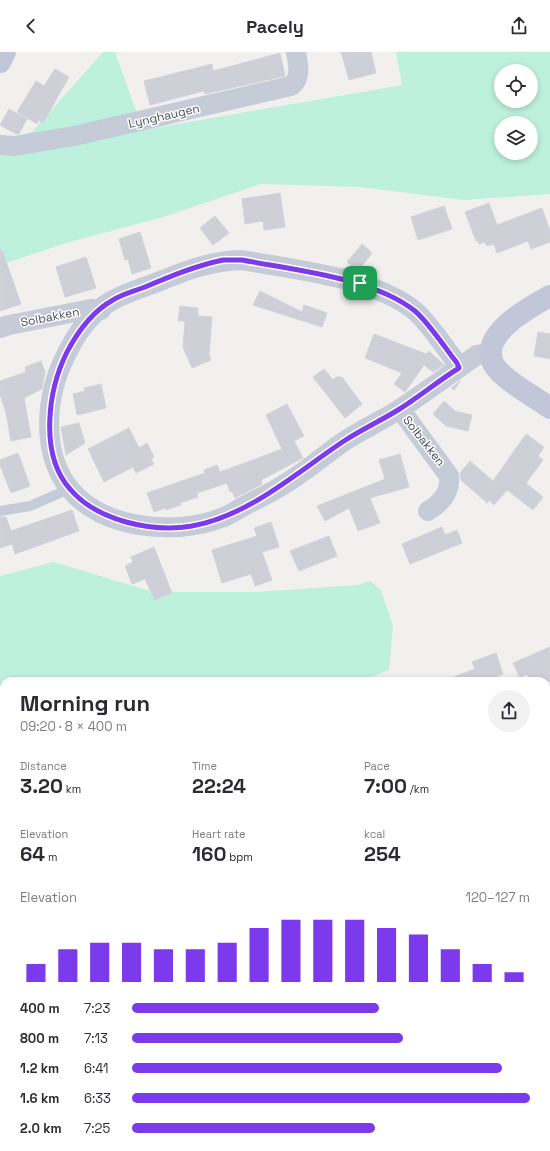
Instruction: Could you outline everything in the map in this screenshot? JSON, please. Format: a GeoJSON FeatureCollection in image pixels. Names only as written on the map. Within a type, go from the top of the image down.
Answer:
{"type":"FeatureCollection","features":[{"type":"Feature","properties":{"kind":"main road"},"geometry":{"type":"LineString","coordinates":[[0,62],[5,52]]}},
{"type":"Feature","properties":{"kind":"main road"},"geometry":{"type":"LineString","coordinates":[[550,296],[523,311],[496,335],[491,353],[494,364],[505,376],[550,408]]}},
{"type":"Feature","properties":{"kind":"street","name":"Lynghaugen"},"geometry":{"type":"LineString","coordinates":[[0,145],[15,146],[74,136],[291,86],[296,82],[299,70],[296,52]]}},
{"type":"Feature","properties":{"kind":"street","name":"Solbakken"},"geometry":{"type":"LineString","coordinates":[[459,368],[457,363],[416,312],[398,299],[360,283],[242,260],[223,260],[198,266],[113,300],[100,310],[76,334],[58,370],[50,403],[50,431],[53,453],[60,474],[69,489],[86,504],[106,516],[138,525],[162,529],[192,526],[221,518],[284,485],[345,441],[400,409],[477,356],[491,353]]}},
{"type":"Feature","properties":{"kind":"street","name":"Solbakken"},"geometry":{"type":"LineString","coordinates":[[0,328],[91,309],[100,310]]}},
{"type":"Feature","properties":{"kind":"street","name":"Solbakken"},"geometry":{"type":"LineString","coordinates":[[400,409],[450,476],[450,485],[447,493],[438,505],[428,511]]}},
{"type":"Feature","properties":{"kind":"lane"},"geometry":{"type":"LineString","coordinates":[[0,511],[30,506],[69,489]]}},
{"type":"Feature","properties":{"kind":"green space"},"geometry":{"type":"Polygon","coordinates":[[[103,52],[115,52],[143,130],[402,85],[396,52],[550,52],[550,194],[464,200],[360,187],[261,184],[163,217],[66,243],[0,265],[0,140],[32,132],[103,52]]]}},
{"type":"Feature","properties":{"kind":"green space"},"geometry":{"type":"Polygon","coordinates":[[[54,562],[153,592],[257,592],[357,585],[370,581],[381,590],[393,626],[389,670],[371,677],[0,677],[0,576],[54,562]]]}},
{"type":"Feature","properties":{"kind":"building"},"geometry":{"type":"Polygon","coordinates":[[[341,52],[371,52],[376,73],[349,80],[341,52]]]}},
{"type":"Feature","properties":{"kind":"building"},"geometry":{"type":"Polygon","coordinates":[[[280,53],[285,76],[205,94],[204,91],[150,105],[144,81],[212,64],[213,71],[280,53]]]}},
{"type":"Feature","properties":{"kind":"building"},"geometry":{"type":"Polygon","coordinates":[[[55,69],[69,77],[43,123],[39,120],[37,124],[17,112],[36,81],[44,86],[55,69]]]}},
{"type":"Feature","properties":{"kind":"building"},"geometry":{"type":"Polygon","coordinates":[[[9,109],[27,119],[19,134],[16,134],[0,125],[9,109]]]}},
{"type":"Feature","properties":{"kind":"building"},"geometry":{"type":"Polygon","coordinates":[[[280,193],[285,227],[264,230],[263,221],[245,224],[242,199],[280,193]]]}},
{"type":"Feature","properties":{"kind":"building"},"geometry":{"type":"Polygon","coordinates":[[[489,203],[497,225],[542,208],[550,231],[550,242],[531,249],[528,241],[497,253],[494,244],[487,246],[485,242],[479,244],[478,241],[476,241],[465,212],[489,203]]]}},
{"type":"Feature","properties":{"kind":"building"},"geometry":{"type":"Polygon","coordinates":[[[444,206],[452,229],[418,240],[411,217],[444,206]]]}},
{"type":"Feature","properties":{"kind":"building"},"geometry":{"type":"Polygon","coordinates":[[[215,216],[229,233],[213,245],[200,228],[215,216]]]}},
{"type":"Feature","properties":{"kind":"building"},"geometry":{"type":"Polygon","coordinates":[[[140,232],[151,268],[132,274],[128,259],[125,260],[119,239],[140,232]]]}},
{"type":"Feature","properties":{"kind":"building"},"geometry":{"type":"Polygon","coordinates":[[[362,244],[372,253],[358,271],[347,262],[362,244]]]}},
{"type":"Feature","properties":{"kind":"building"},"geometry":{"type":"Polygon","coordinates":[[[0,250],[2,250],[21,304],[0,311],[0,250]]]}},
{"type":"Feature","properties":{"kind":"building"},"geometry":{"type":"Polygon","coordinates":[[[86,257],[96,288],[65,297],[56,267],[86,257]]]}},
{"type":"Feature","properties":{"kind":"building"},"geometry":{"type":"Polygon","coordinates":[[[260,291],[302,312],[304,305],[327,313],[322,327],[253,305],[260,291]]]}},
{"type":"Feature","properties":{"kind":"building"},"geometry":{"type":"Polygon","coordinates":[[[180,306],[198,308],[198,316],[212,317],[209,355],[211,360],[192,368],[183,347],[185,321],[178,321],[180,306]]]}},
{"type":"Feature","properties":{"kind":"building"},"geometry":{"type":"Polygon","coordinates":[[[538,332],[550,334],[550,359],[534,356],[538,332]]]}},
{"type":"Feature","properties":{"kind":"building"},"geometry":{"type":"Polygon","coordinates":[[[374,334],[426,354],[429,351],[444,365],[433,372],[424,365],[405,392],[394,384],[402,373],[365,358],[374,334]]]}},
{"type":"Feature","properties":{"kind":"building"},"geometry":{"type":"Polygon","coordinates":[[[41,361],[45,372],[42,389],[24,398],[31,437],[11,441],[6,413],[0,394],[0,381],[26,372],[25,367],[41,361]]]}},
{"type":"Feature","properties":{"kind":"building"},"geometry":{"type":"Polygon","coordinates":[[[324,369],[333,380],[336,377],[342,377],[362,404],[345,418],[313,377],[324,369]]]}},
{"type":"Feature","properties":{"kind":"building"},"geometry":{"type":"Polygon","coordinates":[[[461,380],[454,390],[451,388],[455,385],[461,380]]]}},
{"type":"Feature","properties":{"kind":"building"},"geometry":{"type":"Polygon","coordinates":[[[101,384],[106,408],[77,415],[73,394],[85,391],[84,388],[101,384]]]}},
{"type":"Feature","properties":{"kind":"building"},"geometry":{"type":"Polygon","coordinates":[[[444,401],[455,411],[472,415],[468,431],[446,426],[433,414],[444,401]]]}},
{"type":"Feature","properties":{"kind":"building"},"geometry":{"type":"Polygon","coordinates":[[[287,404],[304,436],[294,441],[303,458],[261,480],[262,484],[235,498],[232,491],[230,492],[227,483],[197,493],[198,497],[180,503],[181,505],[154,512],[147,493],[205,473],[204,470],[217,465],[220,472],[282,449],[266,415],[287,404]]]}},
{"type":"Feature","properties":{"kind":"building"},"geometry":{"type":"Polygon","coordinates":[[[79,423],[85,443],[66,455],[61,427],[79,423]]]}},
{"type":"Feature","properties":{"kind":"building"},"geometry":{"type":"Polygon","coordinates":[[[129,428],[139,448],[147,443],[154,457],[151,458],[154,464],[136,473],[133,467],[104,482],[88,449],[129,428]]]}},
{"type":"Feature","properties":{"kind":"building"},"geometry":{"type":"Polygon","coordinates":[[[526,434],[544,447],[538,456],[543,460],[526,483],[543,497],[533,510],[507,490],[494,505],[489,500],[487,503],[461,480],[460,473],[470,461],[493,481],[526,434]]]}},
{"type":"Feature","properties":{"kind":"building"},"geometry":{"type":"Polygon","coordinates":[[[18,453],[30,486],[11,493],[0,465],[0,460],[18,453]]]}},
{"type":"Feature","properties":{"kind":"building"},"geometry":{"type":"Polygon","coordinates":[[[400,454],[409,487],[370,498],[380,523],[358,531],[349,508],[325,521],[317,506],[385,479],[379,460],[400,454]]]}},
{"type":"Feature","properties":{"kind":"building"},"geometry":{"type":"Polygon","coordinates":[[[72,510],[79,531],[15,554],[12,544],[0,548],[0,517],[6,517],[11,531],[72,510]]]}},
{"type":"Feature","properties":{"kind":"building"},"geometry":{"type":"Polygon","coordinates":[[[271,522],[279,547],[262,552],[272,580],[255,586],[251,574],[222,583],[212,550],[257,536],[254,528],[271,522]]]}},
{"type":"Feature","properties":{"kind":"building"},"geometry":{"type":"Polygon","coordinates":[[[442,527],[445,535],[457,530],[462,543],[410,564],[402,544],[442,527]]]}},
{"type":"Feature","properties":{"kind":"building"},"geometry":{"type":"Polygon","coordinates":[[[329,536],[337,556],[299,571],[290,551],[329,536]]]}},
{"type":"Feature","properties":{"kind":"building"},"geometry":{"type":"Polygon","coordinates":[[[154,547],[172,593],[155,600],[145,579],[132,584],[125,566],[133,562],[131,557],[154,547]]]}},
{"type":"Feature","properties":{"kind":"building"},"geometry":{"type":"Polygon","coordinates":[[[550,647],[550,677],[528,677],[527,674],[520,677],[513,663],[550,647]]]}},
{"type":"Feature","properties":{"kind":"building"},"geometry":{"type":"Polygon","coordinates":[[[496,653],[503,674],[496,677],[453,677],[475,669],[472,662],[496,653]]]}},
{"type":"Feature","properties":{"kind":"route"},"geometry":{"type":"LineString","coordinates":[[223,260],[242,260],[360,283],[398,299],[416,312],[457,363],[459,368],[429,387],[400,409],[345,441],[284,485],[221,518],[192,526],[162,529],[138,525],[106,516],[86,504],[69,489],[60,474],[53,453],[50,431],[50,403],[58,370],[76,334],[100,310],[113,300],[198,266],[223,260]]}}]}
